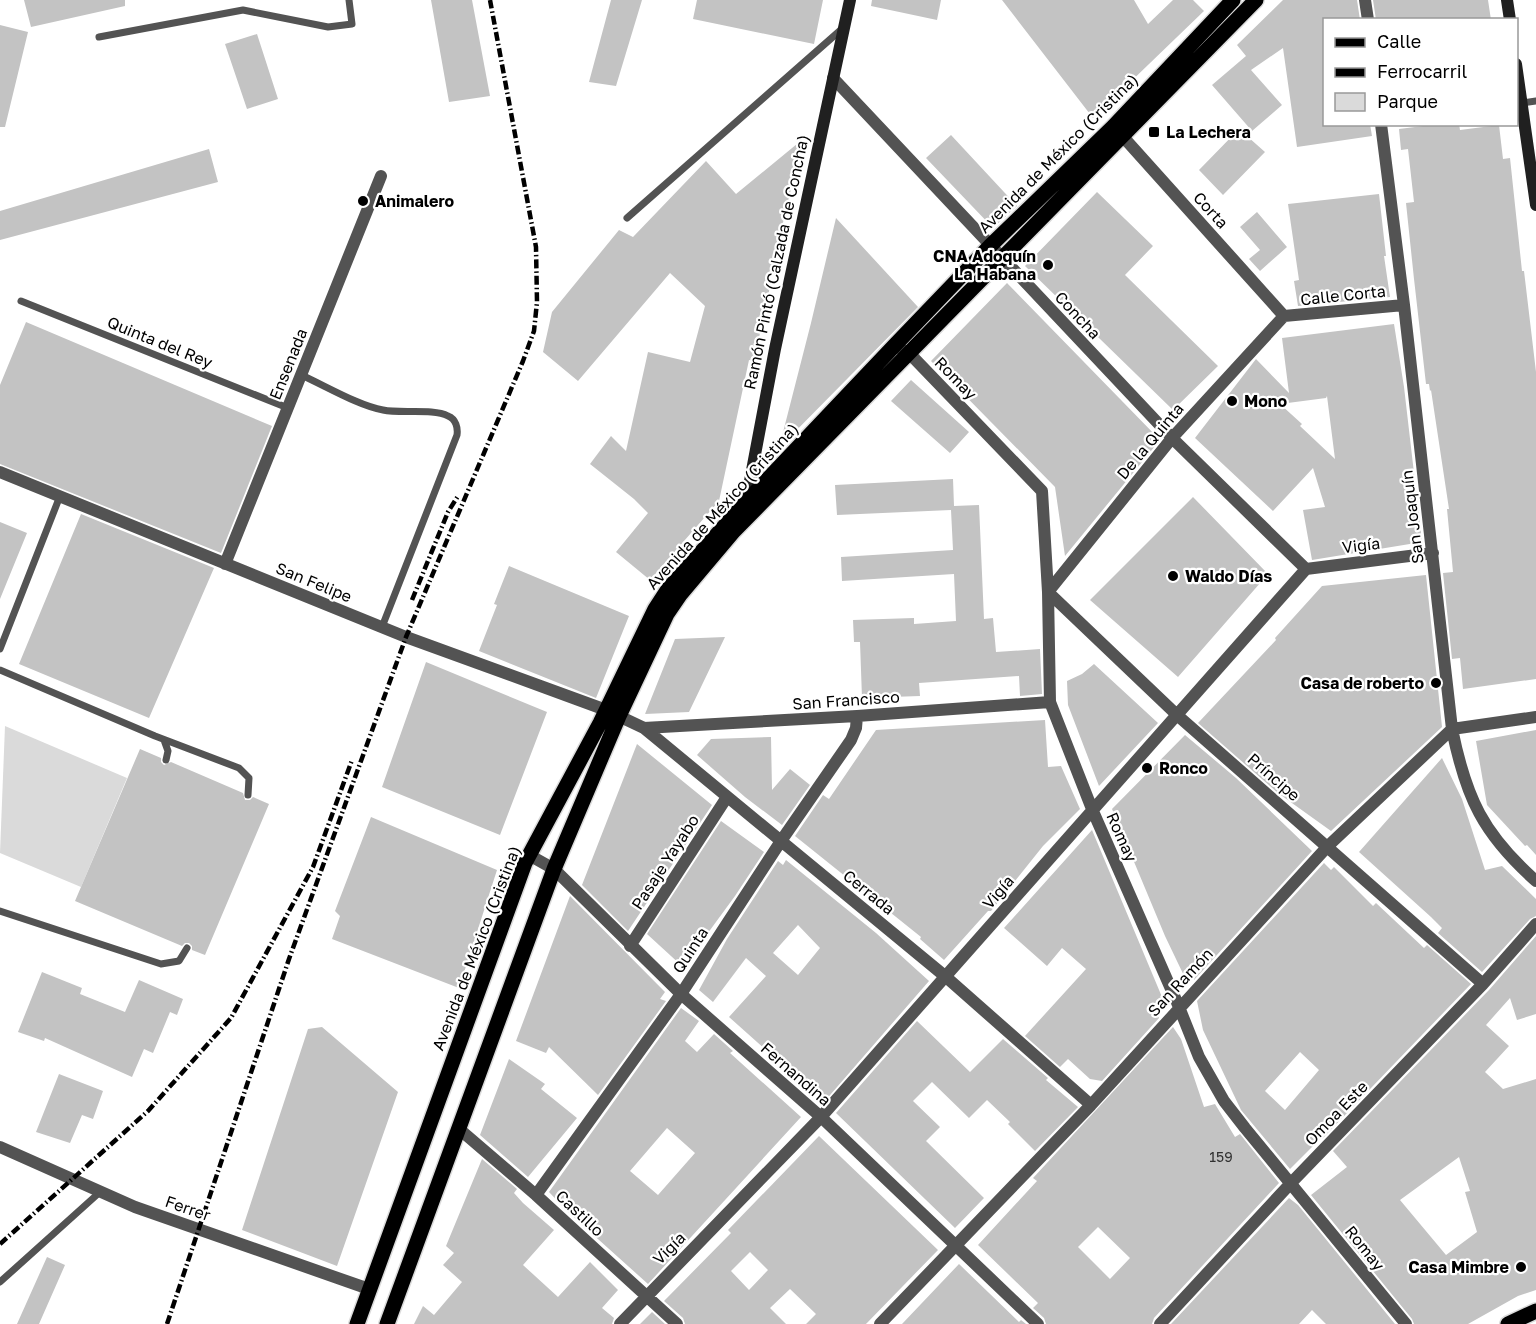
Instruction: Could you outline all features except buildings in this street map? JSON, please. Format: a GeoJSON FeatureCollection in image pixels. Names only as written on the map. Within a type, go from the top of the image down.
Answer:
{"type":"FeatureCollection","features":[{"type":"Feature","properties":{"kind":"main road","name":"Ramón Pintó (Calzada de Concha)"},"geometry":{"type":"LineString","coordinates":[[734,531],[746,502],[775,349],[850,0]]}},
{"type":"Feature","properties":{"kind":"main road","name":"Avenida de México (Cristina)"},"geometry":{"type":"LineString","coordinates":[[390,1323],[458,1128],[613,713],[655,609],[668,589],[746,502],[990,246],[1118,131],[1256,0]]}},
{"type":"Feature","properties":{"kind":"main road"},"geometry":{"type":"LineString","coordinates":[[1507,0],[1510,18]]}},
{"type":"Feature","properties":{"kind":"main road","name":"Avenida de México (Cristina)"},"geometry":{"type":"LineString","coordinates":[[357,1324],[529,855],[613,713],[667,614],[680,595],[734,531],[1002,259],[1231,1]]}},
{"type":"Feature","properties":{"kind":"main road"},"geometry":{"type":"LineString","coordinates":[[1518,77],[1532,145],[1536,206]]}},
{"type":"Feature","properties":{"kind":"main road"},"geometry":{"type":"LineString","coordinates":[[1508,1324],[1536,1311]]}},
{"type":"Feature","properties":{"kind":"street"},"geometry":{"type":"LineString","coordinates":[[1365,0],[1368,18]]}},
{"type":"Feature","properties":{"kind":"street","name":"Concha"},"geometry":{"type":"LineString","coordinates":[[833,78],[1172,438],[1306,569]]}},
{"type":"Feature","properties":{"kind":"street","name":"San Joaquín"},"geometry":{"type":"LineString","coordinates":[[1381,126],[1452,729],[1466,788],[1477,811],[1490,832],[1518,866],[1536,881]]}},
{"type":"Feature","properties":{"kind":"street","name":"Corta"},"geometry":{"type":"LineString","coordinates":[[1118,131],[1284,316]]}},
{"type":"Feature","properties":{"kind":"street","name":"Ensenada"},"geometry":{"type":"LineString","coordinates":[[225,564],[381,176]]}},
{"type":"Feature","properties":{"kind":"street","name":"Calle Corta"},"geometry":{"type":"LineString","coordinates":[[1284,316],[1404,305]]}},
{"type":"Feature","properties":{"kind":"street","name":"De la Quinta"},"geometry":{"type":"LineString","coordinates":[[1048,592],[1172,438],[1284,316]]}},
{"type":"Feature","properties":{"kind":"street","name":"Romay"},"geometry":{"type":"LineString","coordinates":[[895,345],[910,354],[1042,491],[1048,592],[1050,702],[1092,809],[1179,1006],[1199,1057],[1224,1101],[1406,1324]]}},
{"type":"Feature","properties":{"kind":"street","name":"San Felipe"},"geometry":{"type":"LineString","coordinates":[[0,472],[382,627],[613,713]]}},
{"type":"Feature","properties":{"kind":"street","name":"Vigía"},"geometry":{"type":"LineString","coordinates":[[620,1324],[821,1117],[1306,569],[1433,553]]}},
{"type":"Feature","properties":{"kind":"street","name":"Príncipe"},"geometry":{"type":"LineString","coordinates":[[1048,592],[1177,715],[1483,984]]}},
{"type":"Feature","properties":{"kind":"street","name":"San Francisco"},"geometry":{"type":"LineString","coordinates":[[644,728],[1050,702]]}},
{"type":"Feature","properties":{"kind":"street","name":"Cerrada"},"geometry":{"type":"LineString","coordinates":[[613,713],[644,728],[946,976],[1091,1105]]}},
{"type":"Feature","properties":{"kind":"street","name":"Quinta"},"geometry":{"type":"LineString","coordinates":[[536,1195],[681,994],[781,841],[851,740],[856,728],[857,716]]}},
{"type":"Feature","properties":{"kind":"street"},"geometry":{"type":"LineString","coordinates":[[1452,729],[1536,717]]}},
{"type":"Feature","properties":{"kind":"street","name":"San Ramón"},"geometry":{"type":"LineString","coordinates":[[880,1324],[1091,1105],[1179,1006],[1328,846],[1452,729]]}},
{"type":"Feature","properties":{"kind":"street","name":"Pasaje Yayabo"},"geometry":{"type":"LineString","coordinates":[[630,946],[727,797]]}},
{"type":"Feature","properties":{"kind":"street","name":"Fernandina"},"geometry":{"type":"LineString","coordinates":[[529,855],[554,869],[681,994],[821,1117],[1038,1324]]}},
{"type":"Feature","properties":{"kind":"street","name":"Omoa Este"},"geometry":{"type":"LineString","coordinates":[[1160,1324],[1291,1183],[1483,984],[1536,924]]}},
{"type":"Feature","properties":{"kind":"street","name":"Castillo"},"geometry":{"type":"LineString","coordinates":[[458,1128],[536,1195],[677,1324]]}},
{"type":"Feature","properties":{"kind":"street","name":"Ferrer"},"geometry":{"type":"LineString","coordinates":[[0,1147],[135,1207],[369,1289]]}},
{"type":"Feature","properties":{"kind":"lane"},"geometry":{"type":"LineString","coordinates":[[99,37],[243,10],[328,27],[352,24],[349,0]]}},
{"type":"Feature","properties":{"kind":"lane"},"geometry":{"type":"LineString","coordinates":[[627,218],[843,28]]}},
{"type":"Feature","properties":{"kind":"lane"},"geometry":{"type":"LineString","coordinates":[[1522,103],[1536,101]]}},
{"type":"Feature","properties":{"kind":"lane","name":"Quinta del Rey"},"geometry":{"type":"LineString","coordinates":[[21,302],[288,408]]}},
{"type":"Feature","properties":{"kind":"lane"},"geometry":{"type":"LineString","coordinates":[[301,375],[376,409],[448,416],[458,428],[382,627]]}},
{"type":"Feature","properties":{"kind":"lane"},"geometry":{"type":"LineString","coordinates":[[0,649],[60,496]]}},
{"type":"Feature","properties":{"kind":"lane"},"geometry":{"type":"LineString","coordinates":[[0,670],[164,740],[239,768],[249,778],[248,795]]}},
{"type":"Feature","properties":{"kind":"lane"},"geometry":{"type":"LineString","coordinates":[[164,740],[168,751],[166,760]]}},
{"type":"Feature","properties":{"kind":"lane"},"geometry":{"type":"LineString","coordinates":[[0,911],[161,964],[179,962],[187,948]]}},
{"type":"Feature","properties":{"kind":"lane"},"geometry":{"type":"LineString","coordinates":[[0,1282],[100,1192]]}},
{"type":"Feature","properties":{"kind":"green space"},"geometry":{"type":"Polygon","coordinates":[[[5,726],[127,778],[81,887],[0,853],[5,726]]]}},
{"type":"Feature","properties":{"kind":"railway"},"geometry":{"type":"LineString","coordinates":[[167,1324],[289,959],[406,637],[534,331],[537,302],[536,247],[490,0]]}},
{"type":"Feature","properties":{"kind":"railway"},"geometry":{"type":"LineString","coordinates":[[412,600],[448,512],[458,496]]}},
{"type":"Feature","properties":{"kind":"railway"},"geometry":{"type":"LineString","coordinates":[[0,1244],[148,1111],[231,1018],[313,867],[352,760]]}},
{"type":"Feature","properties":{"kind":"place","name":"La Lechera"},"geometry":{"type":"Point","coordinates":[1154,132]}},
{"type":"Feature","properties":{"kind":"place","name":"Animalero"},"geometry":{"type":"Point","coordinates":[363,201]}},
{"type":"Feature","properties":{"kind":"place","name":"CNA Adoquín La Habana"},"geometry":{"type":"Point","coordinates":[1048,265]}},
{"type":"Feature","properties":{"kind":"place","name":"Mono"},"geometry":{"type":"Point","coordinates":[1232,401]}},
{"type":"Feature","properties":{"kind":"place","name":"Waldo Días"},"geometry":{"type":"Point","coordinates":[1173,576]}},
{"type":"Feature","properties":{"kind":"place","name":"Casa de roberto"},"geometry":{"type":"Point","coordinates":[1436,683]}},
{"type":"Feature","properties":{"kind":"place","name":"Ronco"},"geometry":{"type":"Point","coordinates":[1147,768]}},
{"type":"Feature","properties":{"kind":"place","name":"Casa Mimbre"},"geometry":{"type":"Point","coordinates":[1521,1267]}}]}
